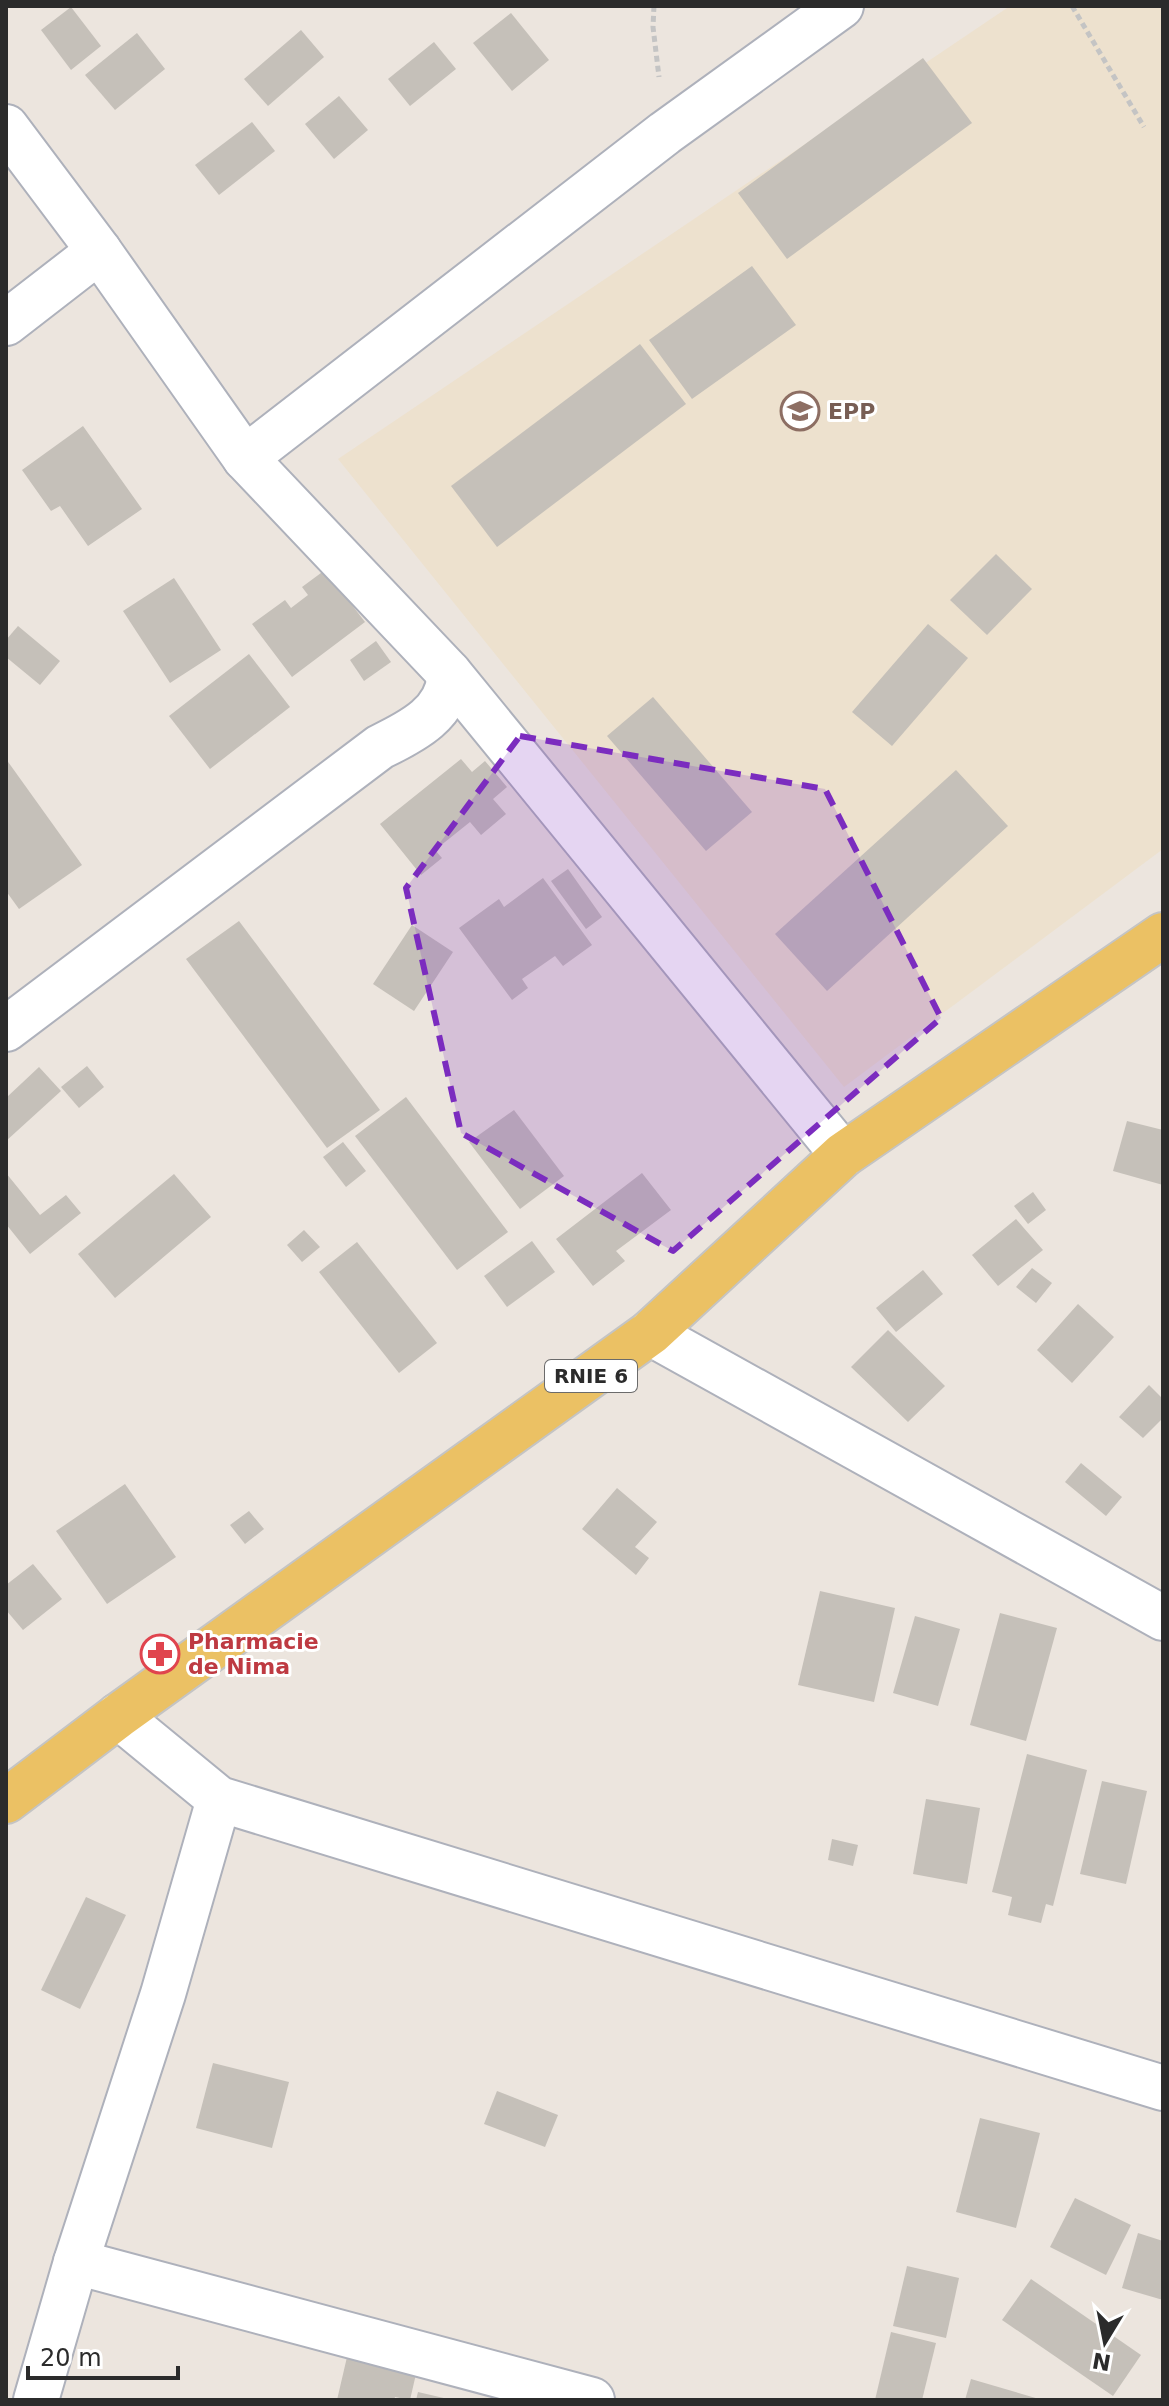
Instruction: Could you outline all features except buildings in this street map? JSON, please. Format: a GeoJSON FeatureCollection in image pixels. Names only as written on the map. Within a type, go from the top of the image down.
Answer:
{"type":"FeatureCollection","features":[{"type":"Feature","properties":{"kind":"main road","name":"RNIE 6"},"geometry":{"type":"LineString","coordinates":[[6,1801],[118,1716],[650,1333],[843,1155],[1163,935]]}},
{"type":"Feature","properties":{"kind":"street"},"geometry":{"type":"LineString","coordinates":[[245,458],[665,133],[841,6]]}},
{"type":"Feature","properties":{"kind":"street"},"geometry":{"type":"LineString","coordinates":[[6,127],[99,251],[245,458],[449,673],[843,1155]]}},
{"type":"Feature","properties":{"kind":"street"},"geometry":{"type":"LineString","coordinates":[[6,323],[99,251]]}},
{"type":"Feature","properties":{"kind":"street"},"geometry":{"type":"LineString","coordinates":[[6,1029],[380,747],[433,715],[450,684],[449,673]]}},
{"type":"Feature","properties":{"kind":"street"},"geometry":{"type":"LineString","coordinates":[[650,1333],[1163,1618]]}},
{"type":"Feature","properties":{"kind":"street"},"geometry":{"type":"LineString","coordinates":[[118,1716],[219,1799],[1163,2088]]}},
{"type":"Feature","properties":{"kind":"street"},"geometry":{"type":"LineString","coordinates":[[36,2400],[76,2262],[163,1994],[219,1799]]}},
{"type":"Feature","properties":{"kind":"street"},"geometry":{"type":"LineString","coordinates":[[76,2262],[592,2400]]}},
{"type":"Feature","properties":{"kind":"path"},"geometry":{"type":"LineString","coordinates":[[654,6],[653,27],[665,133]]}},
{"type":"Feature","properties":{"kind":"path"},"geometry":{"type":"LineString","coordinates":[[1072,6],[1144,127]]}},
{"type":"Feature","properties":{"kind":"highlighted area"},"geometry":{"type":"Polygon","coordinates":[[[520,736],[825,789],[941,1018],[673,1251],[461,1133],[406,888],[520,736]]]}},
{"type":"Feature","properties":{"kind":"shaded area"},"geometry":{"type":"Polygon","coordinates":[[[1010,6],[1163,6],[1163,849],[844,1087],[338,459],[1010,6]]]}},
{"type":"Feature","properties":{"kind":"place","name":"EPP"},"geometry":{"type":"Point","coordinates":[800,411]}},
{"type":"Feature","properties":{"kind":"place","name":"Pharmacie de Nima"},"geometry":{"type":"Point","coordinates":[160,1654]}}]}
